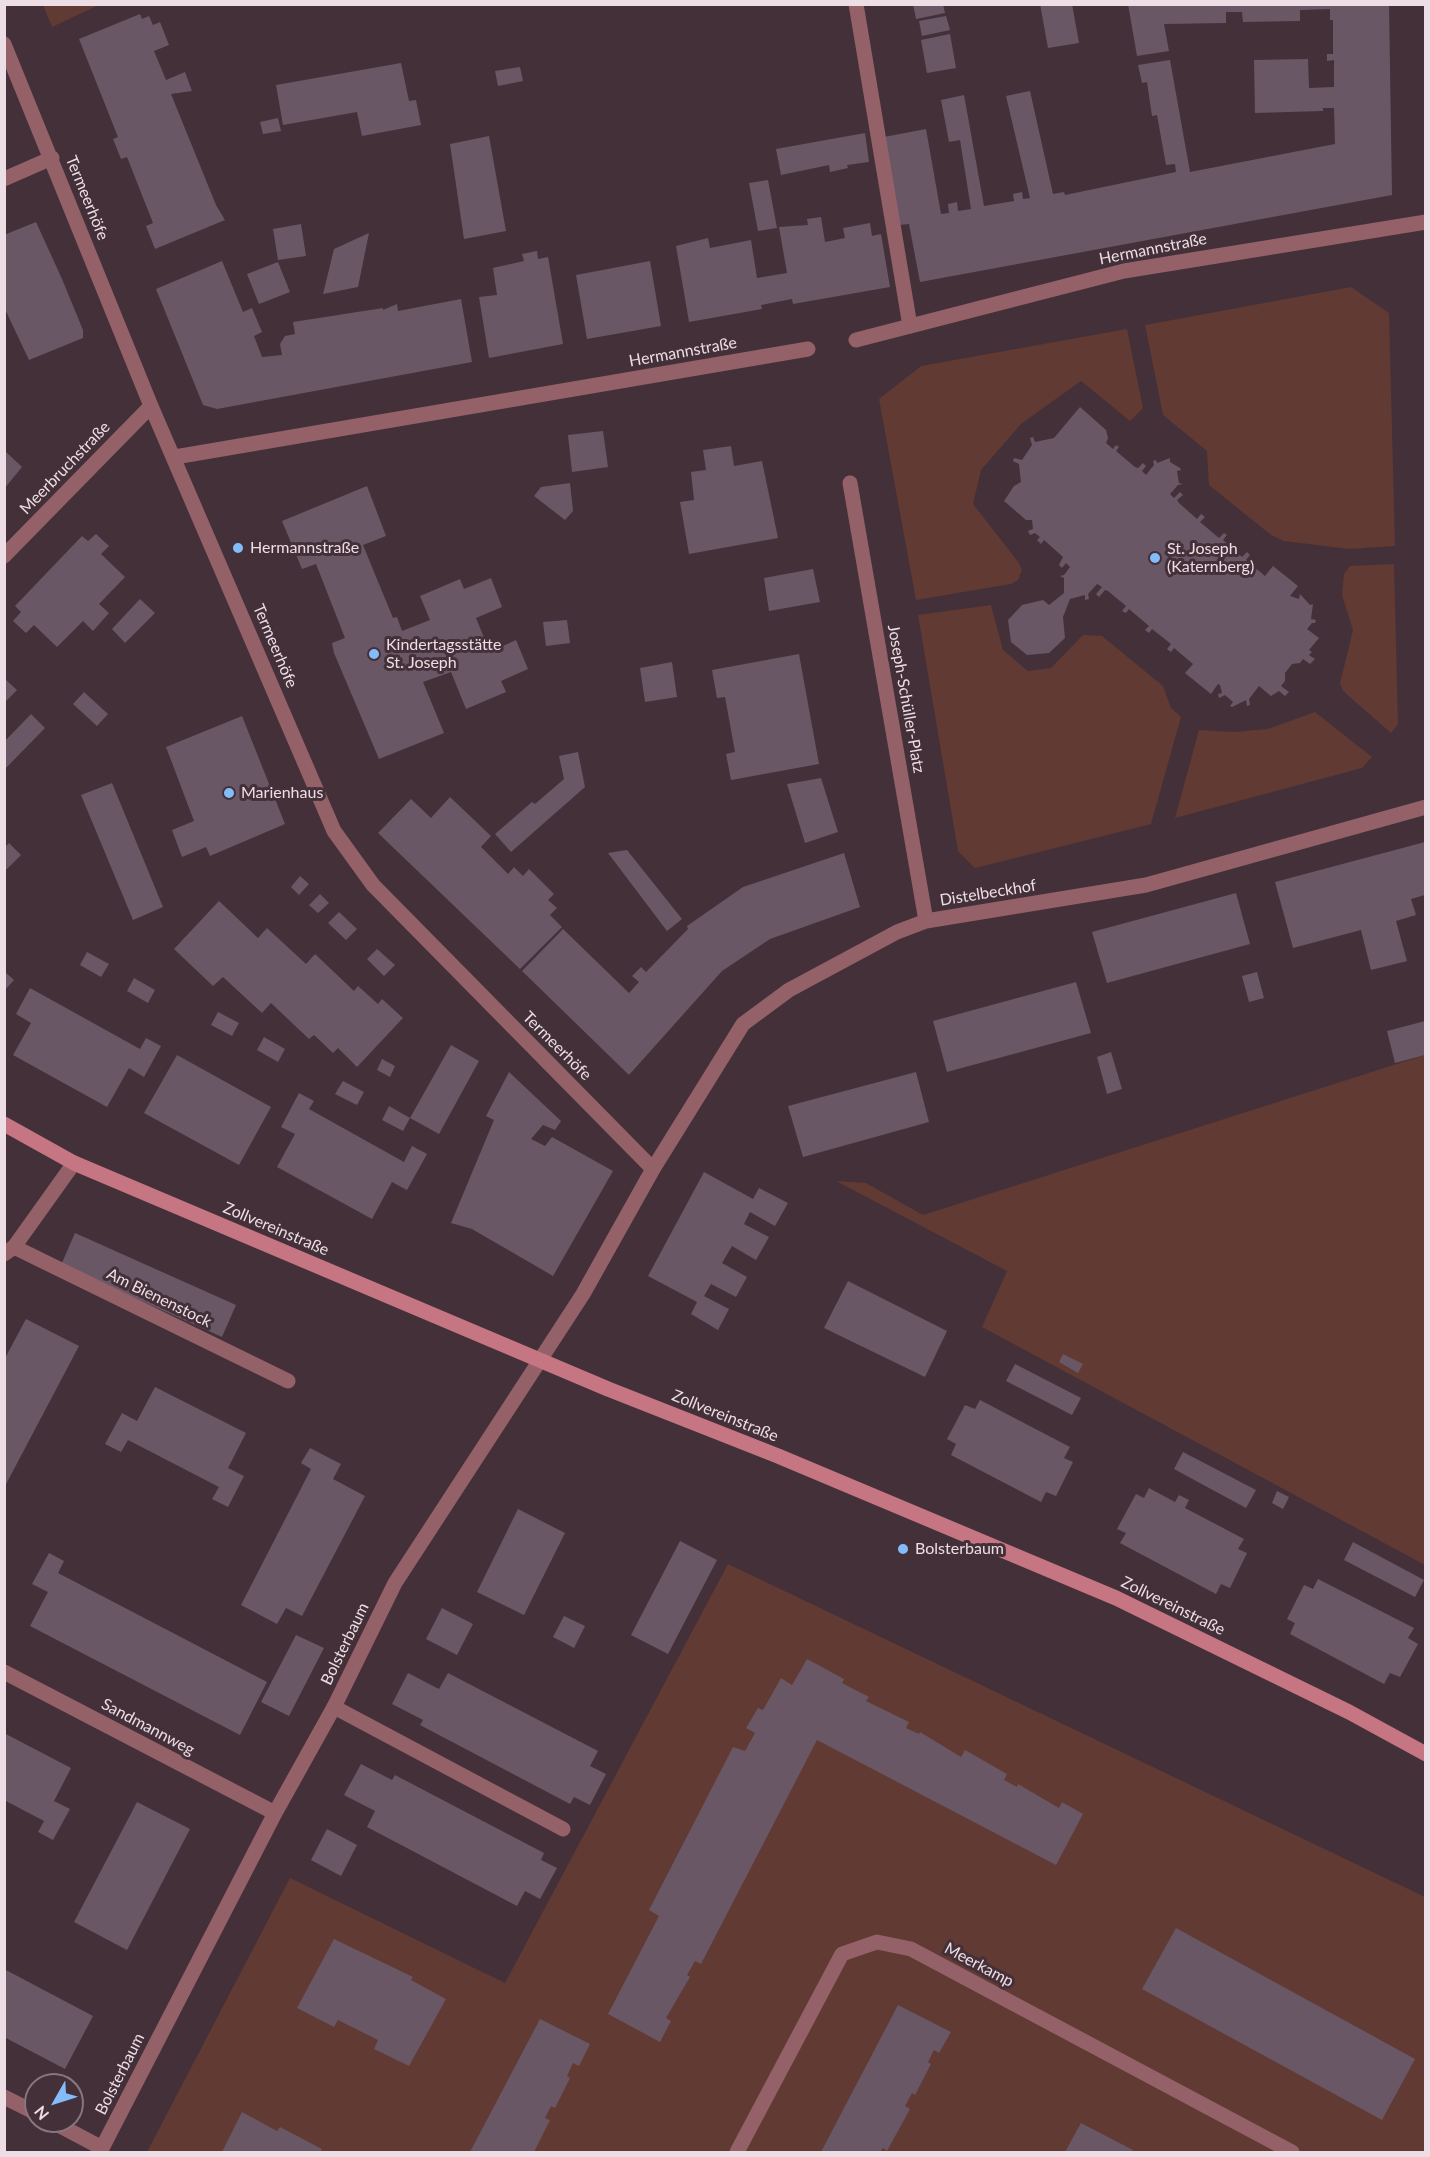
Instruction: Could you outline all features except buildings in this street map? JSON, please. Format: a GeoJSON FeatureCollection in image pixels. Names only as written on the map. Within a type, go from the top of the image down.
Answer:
{"type":"FeatureCollection","features":[{"type":"Feature","properties":{"kind":"main road","name":"Zollvereinstraße"},"geometry":{"type":"LineString","coordinates":[[4,1124],[74,1162],[541,1360],[1116,1598],[1349,1712],[1425,1754]]}},
{"type":"Feature","properties":{"kind":"street"},"geometry":{"type":"LineString","coordinates":[[856,4],[910,326]]}},
{"type":"Feature","properties":{"kind":"street","name":"Termeerhöfe"},"geometry":{"type":"LineString","coordinates":[[4,44],[151,406],[175,457],[334,831],[373,885],[653,1169]]}},
{"type":"Feature","properties":{"kind":"street"},"geometry":{"type":"LineString","coordinates":[[4,179],[52,158]]}},
{"type":"Feature","properties":{"kind":"street","name":"Hermannstraße"},"geometry":{"type":"LineString","coordinates":[[856,340],[1124,271],[1425,222]]}},
{"type":"Feature","properties":{"kind":"street","name":"Hermannstraße"},"geometry":{"type":"LineString","coordinates":[[175,457],[808,349]]}},
{"type":"Feature","properties":{"kind":"street","name":"Meerbruchstraße"},"geometry":{"type":"LineString","coordinates":[[4,556],[151,406]]}},
{"type":"Feature","properties":{"kind":"street","name":"Joseph-Schüller-Platz"},"geometry":{"type":"LineString","coordinates":[[850,483],[926,921]]}},
{"type":"Feature","properties":{"kind":"street","name":"Distelbeckhof"},"geometry":{"type":"LineString","coordinates":[[653,1169],[743,1024],[789,990],[897,932],[926,921],[1146,885],[1425,807]]}},
{"type":"Feature","properties":{"kind":"street","name":"Am Bienenstock"},"geometry":{"type":"LineString","coordinates":[[74,1162],[10,1251],[288,1381]]}},
{"type":"Feature","properties":{"kind":"street","name":"Bolsterbaum"},"geometry":{"type":"LineString","coordinates":[[101,2150],[274,1813],[334,1707],[395,1583],[583,1294],[653,1169]]}},
{"type":"Feature","properties":{"kind":"street","name":"Sandmannweg"},"geometry":{"type":"LineString","coordinates":[[4,1672],[274,1813]]}},
{"type":"Feature","properties":{"kind":"street"},"geometry":{"type":"LineString","coordinates":[[334,1707],[563,1829]]}},
{"type":"Feature","properties":{"kind":"street","name":"Meerkamp"},"geometry":{"type":"LineString","coordinates":[[737,2152],[842,1953],[878,1942],[911,1949],[1292,2152]]}},
{"type":"Feature","properties":{"kind":"street"},"geometry":{"type":"LineString","coordinates":[[4,2097],[24,2107]]}},
{"type":"Feature","properties":{"kind":"street"},"geometry":{"type":"LineString","coordinates":[[72,2133],[101,2150]]}},
{"type":"Feature","properties":{"kind":"shaded area"},"geometry":{"type":"Polygon","coordinates":[[[43,5],[99,5],[52,27],[43,5]]]}},
{"type":"Feature","properties":{"kind":"shaded area"},"geometry":{"type":"Polygon","coordinates":[[[1351,287],[1389,313],[1395,546],[1349,549],[1284,541],[1271,535],[1209,485],[1207,451],[1163,415],[1145,325],[1351,287]]]}},
{"type":"Feature","properties":{"kind":"shaded area"},"geometry":{"type":"Polygon","coordinates":[[[1127,329],[1143,408],[1130,421],[1081,381],[1021,424],[981,470],[973,504],[1019,563],[1022,570],[1018,580],[1011,584],[916,600],[879,399],[921,366],[1127,329]]]}},
{"type":"Feature","properties":{"kind":"shaded area"},"geometry":{"type":"Polygon","coordinates":[[[1394,564],[1398,724],[1391,733],[1343,691],[1340,683],[1353,630],[1342,595],[1344,574],[1350,566],[1394,564]]]}},
{"type":"Feature","properties":{"kind":"shaded area"},"geometry":{"type":"Polygon","coordinates":[[[991,605],[1003,650],[1028,671],[1051,668],[1083,635],[1102,636],[1163,686],[1171,708],[1181,717],[1151,824],[975,868],[958,851],[918,615],[991,605]]]}},
{"type":"Feature","properties":{"kind":"shaded area"},"geometry":{"type":"Polygon","coordinates":[[[1315,712],[1372,757],[1362,768],[1175,818],[1199,730],[1234,732],[1268,729],[1315,712]]]}},
{"type":"Feature","properties":{"kind":"shaded area"},"geometry":{"type":"Polygon","coordinates":[[[1425,1055],[1425,1565],[982,1327],[1007,1271],[836,1181],[866,1183],[923,1215],[1425,1055]]]}},
{"type":"Feature","properties":{"kind":"shaded area"},"geometry":{"type":"Polygon","coordinates":[[[728,1564],[1425,1897],[1425,2152],[147,2152],[290,1878],[505,1983],[728,1564]]]}},
{"type":"Feature","properties":{"kind":"place","name":"Hermannstraße"},"geometry":{"type":"Point","coordinates":[238,548]}},
{"type":"Feature","properties":{"kind":"place","name":"St. Joseph (Katernberg)"},"geometry":{"type":"Point","coordinates":[1155,558]}},
{"type":"Feature","properties":{"kind":"place","name":"Kindertagsstätte St. Joseph"},"geometry":{"type":"Point","coordinates":[374,654]}},
{"type":"Feature","properties":{"kind":"place","name":"Marienhaus"},"geometry":{"type":"Point","coordinates":[229,793]}},
{"type":"Feature","properties":{"kind":"place","name":"Bolsterbaum"},"geometry":{"type":"Point","coordinates":[903,1549]}}]}
